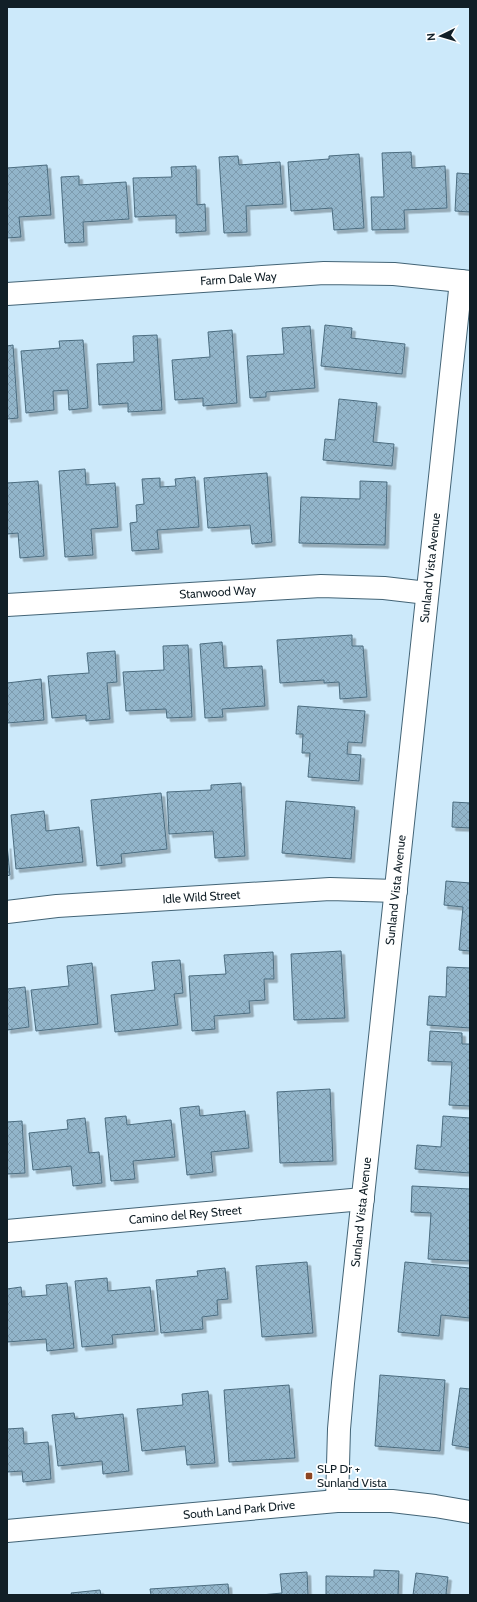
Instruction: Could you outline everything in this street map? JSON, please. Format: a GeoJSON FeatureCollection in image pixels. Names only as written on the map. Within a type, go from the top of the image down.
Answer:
{"type":"FeatureCollection","features":[{"type":"Feature","properties":{"kind":"street","name":"Farm Dale Way"},"geometry":{"type":"LineString","coordinates":[[7,294],[324,273],[394,274],[466,281]]}},
{"type":"Feature","properties":{"kind":"street","name":"Sunland Vista Avenue"},"geometry":{"type":"LineString","coordinates":[[337,1501],[339,1429],[343,1383],[428,593],[466,281]]}},
{"type":"Feature","properties":{"kind":"street","name":"Stanwood Way"},"geometry":{"type":"LineString","coordinates":[[7,605],[321,586],[384,588],[428,593]]}},
{"type":"Feature","properties":{"kind":"street","name":"Idle Wild Street"},"geometry":{"type":"LineString","coordinates":[[7,912],[57,906],[330,889],[396,891]]}},
{"type":"Feature","properties":{"kind":"street","name":"Camino del Rey Street"},"geometry":{"type":"LineString","coordinates":[[7,1231],[363,1199]]}},
{"type":"Feature","properties":{"kind":"street","name":"South Land Park Drive"},"geometry":{"type":"LineString","coordinates":[[7,1531],[337,1501],[392,1501],[470,1512]]}},
{"type":"Feature","properties":{"kind":"building"},"geometry":{"type":"Polygon","coordinates":[[[411,152],[412,168],[445,166],[447,208],[404,210],[405,229],[372,230],[371,197],[384,197],[382,153],[411,152]]]}},
{"type":"Feature","properties":{"kind":"building"},"geometry":{"type":"Polygon","coordinates":[[[359,154],[364,228],[334,230],[332,208],[291,211],[288,162],[329,159],[329,156],[359,154]]]}},
{"type":"Feature","properties":{"kind":"building"},"geometry":{"type":"Polygon","coordinates":[[[238,156],[239,165],[280,162],[283,204],[246,206],[247,232],[224,233],[219,157],[238,156]]]}},
{"type":"Feature","properties":{"kind":"building"},"geometry":{"type":"Polygon","coordinates":[[[47,165],[51,215],[19,217],[21,237],[7,238],[7,168],[47,165]]]}},
{"type":"Feature","properties":{"kind":"building"},"geometry":{"type":"Polygon","coordinates":[[[196,166],[197,205],[205,204],[206,231],[176,233],[176,215],[135,217],[133,178],[172,177],[171,167],[196,166]]]}},
{"type":"Feature","properties":{"kind":"building"},"geometry":{"type":"Polygon","coordinates":[[[457,173],[470,174],[470,212],[455,211],[457,173]]]}},
{"type":"Feature","properties":{"kind":"building"},"geometry":{"type":"Polygon","coordinates":[[[79,176],[79,185],[126,182],[129,219],[83,222],[84,242],[65,243],[61,177],[79,176]]]}},
{"type":"Feature","properties":{"kind":"building"},"geometry":{"type":"Polygon","coordinates":[[[325,325],[352,328],[351,338],[405,344],[402,374],[321,366],[325,325]]]}},
{"type":"Feature","properties":{"kind":"building"},"geometry":{"type":"Polygon","coordinates":[[[310,326],[315,388],[266,392],[266,397],[250,398],[247,356],[284,354],[282,328],[310,326]]]}},
{"type":"Feature","properties":{"kind":"building"},"geometry":{"type":"Polygon","coordinates":[[[232,330],[237,403],[203,406],[203,398],[175,400],[172,360],[210,357],[208,332],[232,330]]]}},
{"type":"Feature","properties":{"kind":"building"},"geometry":{"type":"Polygon","coordinates":[[[157,335],[162,410],[128,412],[128,403],[99,405],[97,364],[134,362],[133,336],[157,335]]]}},
{"type":"Feature","properties":{"kind":"building"},"geometry":{"type":"Polygon","coordinates":[[[83,340],[88,408],[69,410],[68,390],[53,391],[54,410],[26,413],[21,351],[60,348],[59,341],[83,340]]]}},
{"type":"Feature","properties":{"kind":"building"},"geometry":{"type":"Polygon","coordinates":[[[13,345],[18,418],[7,419],[7,346],[13,345]]]}},
{"type":"Feature","properties":{"kind":"building"},"geometry":{"type":"Polygon","coordinates":[[[339,399],[377,403],[373,442],[394,444],[392,466],[323,460],[325,439],[335,440],[339,399]]]}},
{"type":"Feature","properties":{"kind":"building"},"geometry":{"type":"Polygon","coordinates":[[[85,469],[86,485],[115,483],[118,527],[91,529],[93,555],[65,557],[59,471],[85,469]]]}},
{"type":"Feature","properties":{"kind":"building"},"geometry":{"type":"Polygon","coordinates":[[[267,473],[272,542],[252,544],[250,525],[208,528],[204,478],[267,473]]]}},
{"type":"Feature","properties":{"kind":"building"},"geometry":{"type":"Polygon","coordinates":[[[195,477],[199,527],[157,530],[159,549],[132,551],[130,523],[137,522],[136,505],[144,504],[142,479],[160,478],[160,487],[176,486],[175,479],[195,477]]]}},
{"type":"Feature","properties":{"kind":"building"},"geometry":{"type":"Polygon","coordinates":[[[38,481],[44,556],[20,558],[18,533],[7,534],[7,483],[38,481]]]}},
{"type":"Feature","properties":{"kind":"building"},"geometry":{"type":"Polygon","coordinates":[[[360,481],[387,482],[385,545],[299,543],[301,497],[360,499],[360,481]]]}},
{"type":"Feature","properties":{"kind":"building"},"geometry":{"type":"Polygon","coordinates":[[[352,635],[352,646],[363,646],[367,697],[340,699],[339,682],[324,683],[324,680],[280,683],[277,640],[352,635]]]}},
{"type":"Feature","properties":{"kind":"building"},"geometry":{"type":"Polygon","coordinates":[[[222,642],[224,668],[262,666],[265,706],[222,709],[223,717],[205,718],[200,644],[222,642]]]}},
{"type":"Feature","properties":{"kind":"building"},"geometry":{"type":"Polygon","coordinates":[[[188,645],[192,717],[167,718],[166,709],[126,711],[123,672],[164,670],[163,646],[188,645]]]}},
{"type":"Feature","properties":{"kind":"building"},"geometry":{"type":"Polygon","coordinates":[[[115,651],[117,682],[107,683],[110,719],[86,721],[86,715],[52,718],[48,676],[89,673],[87,653],[115,651]]]}},
{"type":"Feature","properties":{"kind":"building"},"geometry":{"type":"Polygon","coordinates":[[[41,679],[44,720],[7,723],[7,683],[41,679]]]}},
{"type":"Feature","properties":{"kind":"building"},"geometry":{"type":"Polygon","coordinates":[[[298,706],[365,711],[362,743],[348,742],[347,754],[361,755],[359,781],[308,777],[310,753],[302,753],[303,734],[296,734],[298,706]]]}},
{"type":"Feature","properties":{"kind":"building"},"geometry":{"type":"Polygon","coordinates":[[[241,783],[245,856],[215,858],[213,831],[169,834],[167,792],[211,790],[211,785],[241,783]]]}},
{"type":"Feature","properties":{"kind":"building"},"geometry":{"type":"Polygon","coordinates":[[[161,793],[167,849],[121,854],[122,863],[97,866],[91,800],[161,793]]]}},
{"type":"Feature","properties":{"kind":"building"},"geometry":{"type":"Polygon","coordinates":[[[286,801],[355,807],[351,859],[282,853],[286,801]]]}},
{"type":"Feature","properties":{"kind":"building"},"geometry":{"type":"Polygon","coordinates":[[[453,802],[470,803],[470,828],[452,827],[453,802]]]}},
{"type":"Feature","properties":{"kind":"building"},"geometry":{"type":"Polygon","coordinates":[[[44,811],[46,831],[79,827],[83,862],[16,869],[11,815],[44,811]]]}},
{"type":"Feature","properties":{"kind":"building"},"geometry":{"type":"Polygon","coordinates":[[[7,845],[10,875],[7,876],[7,845]]]}},
{"type":"Feature","properties":{"kind":"building"},"geometry":{"type":"Polygon","coordinates":[[[446,881],[470,883],[470,951],[459,950],[463,907],[444,905],[446,881]]]}},
{"type":"Feature","properties":{"kind":"building"},"geometry":{"type":"Polygon","coordinates":[[[341,951],[345,1018],[294,1020],[291,954],[341,951]]]}},
{"type":"Feature","properties":{"kind":"building"},"geometry":{"type":"Polygon","coordinates":[[[273,952],[274,979],[264,979],[265,1000],[249,1001],[250,1013],[214,1016],[215,1029],[192,1031],[189,976],[226,974],[224,955],[273,952]]]}},
{"type":"Feature","properties":{"kind":"building"},"geometry":{"type":"Polygon","coordinates":[[[180,960],[183,993],[174,994],[178,1025],[115,1032],[111,995],[155,990],[152,962],[180,960]]]}},
{"type":"Feature","properties":{"kind":"building"},"geometry":{"type":"Polygon","coordinates":[[[92,963],[98,1024],[36,1031],[31,990],[69,986],[67,966],[92,963]]]}},
{"type":"Feature","properties":{"kind":"building"},"geometry":{"type":"Polygon","coordinates":[[[447,967],[470,968],[470,1028],[427,1025],[429,996],[446,997],[447,967]]]}},
{"type":"Feature","properties":{"kind":"building"},"geometry":{"type":"Polygon","coordinates":[[[25,987],[29,1027],[7,1030],[7,989],[25,987]]]}},
{"type":"Feature","properties":{"kind":"building"},"geometry":{"type":"Polygon","coordinates":[[[430,1031],[462,1033],[462,1044],[470,1044],[470,1106],[449,1105],[452,1062],[428,1061],[430,1031]]]}},
{"type":"Feature","properties":{"kind":"building"},"geometry":{"type":"Polygon","coordinates":[[[330,1089],[333,1161],[280,1163],[277,1092],[330,1089]]]}},
{"type":"Feature","properties":{"kind":"building"},"geometry":{"type":"Polygon","coordinates":[[[199,1106],[200,1116],[245,1111],[249,1148],[211,1152],[213,1172],[187,1175],[180,1108],[199,1106]]]}},
{"type":"Feature","properties":{"kind":"building"},"geometry":{"type":"Polygon","coordinates":[[[126,1116],[127,1125],[171,1120],[175,1157],[133,1161],[135,1179],[111,1181],[105,1118],[126,1116]]]}},
{"type":"Feature","properties":{"kind":"building"},"geometry":{"type":"Polygon","coordinates":[[[443,1116],[470,1118],[470,1173],[415,1169],[417,1145],[441,1147],[443,1116]]]}},
{"type":"Feature","properties":{"kind":"building"},"geometry":{"type":"Polygon","coordinates":[[[85,1118],[89,1153],[99,1152],[102,1183],[73,1186],[71,1166],[33,1170],[29,1133],[68,1129],[67,1120],[85,1118]]]}},
{"type":"Feature","properties":{"kind":"building"},"geometry":{"type":"Polygon","coordinates":[[[22,1121],[25,1173],[7,1174],[7,1122],[22,1121]]]}},
{"type":"Feature","properties":{"kind":"building"},"geometry":{"type":"Polygon","coordinates":[[[412,1186],[470,1189],[470,1261],[428,1259],[431,1213],[411,1212],[412,1186]]]}},
{"type":"Feature","properties":{"kind":"building"},"geometry":{"type":"Polygon","coordinates":[[[307,1262],[313,1333],[262,1337],[256,1266],[307,1262]]]}},
{"type":"Feature","properties":{"kind":"building"},"geometry":{"type":"Polygon","coordinates":[[[405,1262],[470,1268],[470,1318],[441,1315],[439,1336],[398,1332],[405,1262]]]}},
{"type":"Feature","properties":{"kind":"building"},"geometry":{"type":"Polygon","coordinates":[[[225,1268],[228,1299],[217,1300],[218,1315],[202,1317],[203,1329],[161,1333],[156,1280],[198,1276],[197,1271],[225,1268]]]}},
{"type":"Feature","properties":{"kind":"building"},"geometry":{"type":"Polygon","coordinates":[[[107,1278],[108,1291],[150,1287],[155,1331],[112,1335],[113,1344],[82,1347],[75,1281],[107,1278]]]}},
{"type":"Feature","properties":{"kind":"building"},"geometry":{"type":"Polygon","coordinates":[[[67,1283],[74,1348],[47,1351],[46,1339],[7,1342],[7,1289],[21,1287],[22,1297],[47,1295],[46,1285],[67,1283]]]}},
{"type":"Feature","properties":{"kind":"building"},"geometry":{"type":"Polygon","coordinates":[[[380,1375],[445,1380],[440,1451],[375,1446],[380,1375]]]}},
{"type":"Feature","properties":{"kind":"building"},"geometry":{"type":"Polygon","coordinates":[[[289,1385],[295,1458],[229,1462],[224,1390],[289,1385]]]}},
{"type":"Feature","properties":{"kind":"building"},"geometry":{"type":"Polygon","coordinates":[[[460,1388],[470,1389],[470,1448],[452,1445],[460,1388]]]}},
{"type":"Feature","properties":{"kind":"building"},"geometry":{"type":"Polygon","coordinates":[[[208,1391],[215,1463],[187,1465],[185,1446],[142,1451],[137,1409],[183,1405],[182,1394],[208,1391]]]}},
{"type":"Feature","properties":{"kind":"building"},"geometry":{"type":"Polygon","coordinates":[[[74,1413],[75,1419],[123,1414],[129,1471],[103,1474],[102,1461],[58,1466],[52,1415],[74,1413]]]}},
{"type":"Feature","properties":{"kind":"building"},"geometry":{"type":"Polygon","coordinates":[[[23,1428],[24,1444],[48,1442],[51,1479],[23,1482],[22,1471],[7,1472],[7,1429],[23,1428]]]}},
{"type":"Feature","properties":{"kind":"building"},"geometry":{"type":"Polygon","coordinates":[[[374,1570],[399,1571],[398,1595],[326,1595],[326,1576],[374,1577],[374,1570]]]}},
{"type":"Feature","properties":{"kind":"building"},"geometry":{"type":"Polygon","coordinates":[[[307,1572],[308,1595],[261,1595],[282,1593],[280,1574],[307,1572]]]}},
{"type":"Feature","properties":{"kind":"building"},"geometry":{"type":"Polygon","coordinates":[[[416,1573],[448,1577],[446,1594],[454,1595],[413,1595],[416,1573]]]}},
{"type":"Feature","properties":{"kind":"building"},"geometry":{"type":"Polygon","coordinates":[[[228,1584],[229,1595],[151,1595],[150,1589],[228,1584]]]}},
{"type":"Feature","properties":{"kind":"building"},"geometry":{"type":"Polygon","coordinates":[[[100,1590],[101,1595],[72,1595],[71,1593],[100,1590]]]}},
{"type":"Feature","properties":{"kind":"place","name":"SLP Dr + Sunland Vista"},"geometry":{"type":"Point","coordinates":[309,1476]}}]}
